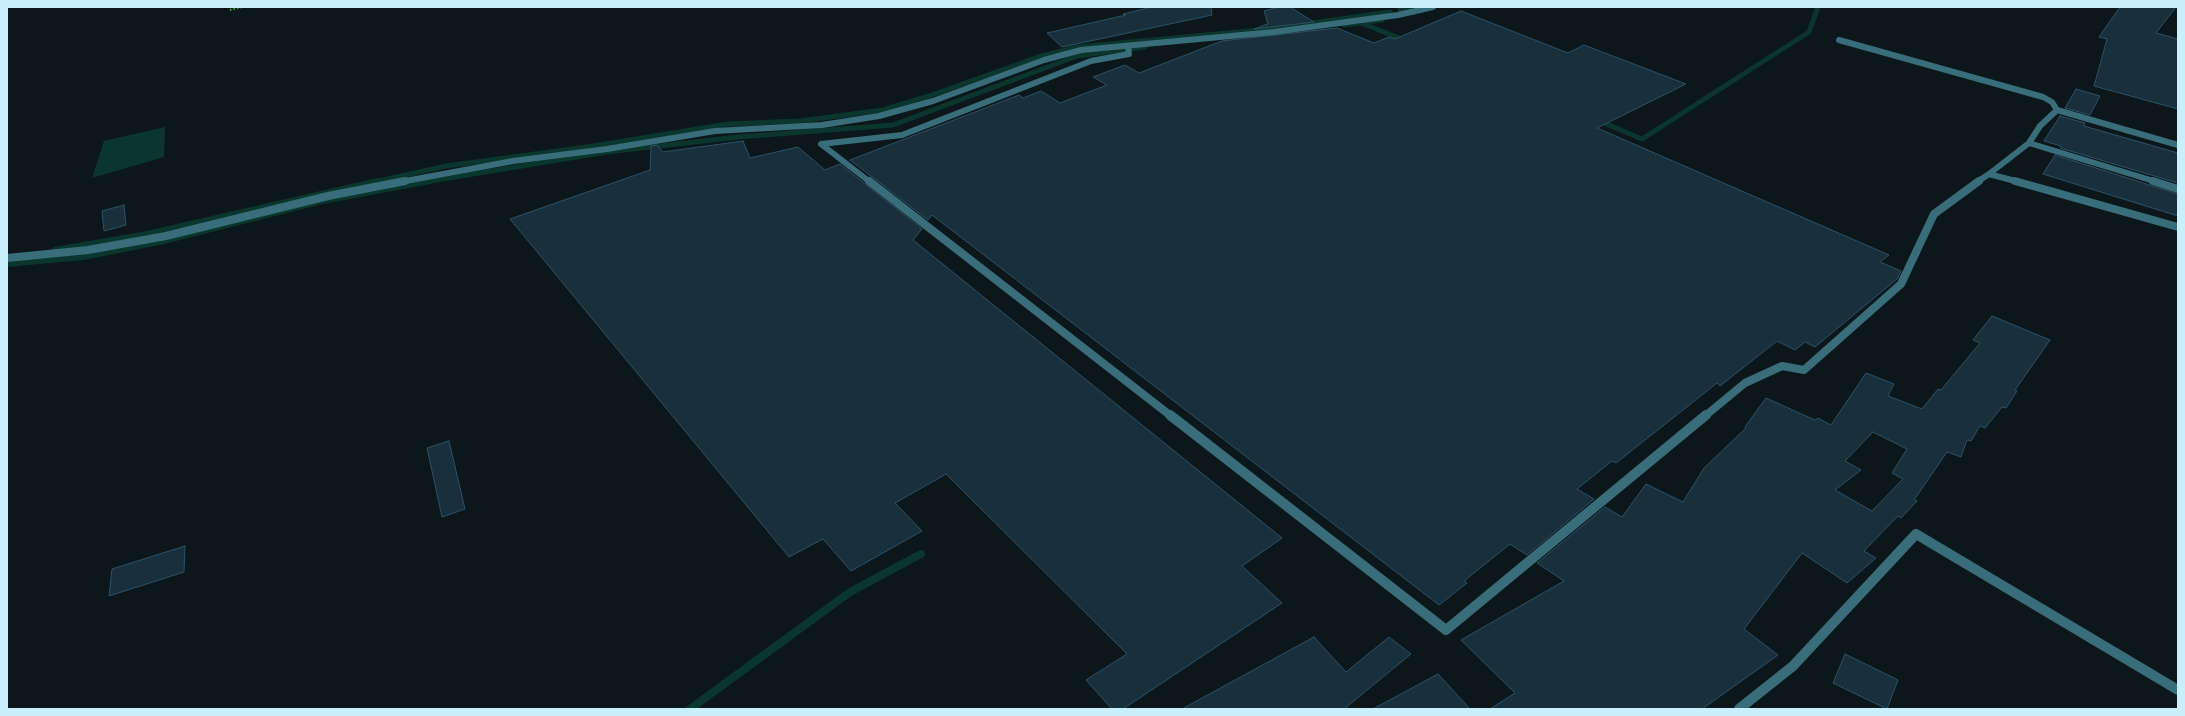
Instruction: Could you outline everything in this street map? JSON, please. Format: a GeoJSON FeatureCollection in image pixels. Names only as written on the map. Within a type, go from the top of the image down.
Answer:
{"type":"FeatureCollection","features":[{"type":"Feature","properties":{"kind":"street"},"geometry":{"type":"LineString","coordinates":[[7,258],[88,250],[166,236],[328,196],[514,162],[607,149],[715,131],[822,125],[879,116],[933,101],[1044,60],[1081,50],[1128,50],[1398,15],[1433,7]]}},
{"type":"Feature","properties":{"kind":"street"},"geometry":{"type":"LineString","coordinates":[[1840,40],[2043,97],[2052,102],[2056,110],[2178,145]]}},
{"type":"Feature","properties":{"kind":"street"},"geometry":{"type":"LineString","coordinates":[[1128,50],[1091,61],[902,135],[821,144],[1446,630],[1745,383],[1782,366],[1804,370],[1902,284],[1934,214],[2029,143],[2040,126],[2056,110]]}},
{"type":"Feature","properties":{"kind":"street"},"geometry":{"type":"LineString","coordinates":[[2029,143],[2178,189]]}},
{"type":"Feature","properties":{"kind":"street"},"geometry":{"type":"LineString","coordinates":[[1989,174],[2178,227]]}},
{"type":"Feature","properties":{"kind":"street"},"geometry":{"type":"LineString","coordinates":[[1739,709],[1793,666],[1916,534],[2178,690]]}},
{"type":"Feature","properties":{"kind":"path"},"geometry":{"type":"LineString","coordinates":[[230,10],[242,7]]}},
{"type":"Feature","properties":{"kind":"shaded area"},"geometry":{"type":"Polygon","coordinates":[[[165,127],[164,157],[92,178],[104,141],[165,127]]]}},
{"type":"Feature","properties":{"kind":"building"},"geometry":{"type":"Polygon","coordinates":[[[1152,7],[1211,7],[1212,15],[1062,47],[1047,33],[1126,15],[1123,14],[1152,7]]]}},
{"type":"Feature","properties":{"kind":"building"},"geometry":{"type":"Polygon","coordinates":[[[1279,7],[1290,7],[1314,22],[1254,29],[1268,24],[1264,11],[1279,7]]]}},
{"type":"Feature","properties":{"kind":"building"},"geometry":{"type":"Polygon","coordinates":[[[2120,7],[2176,7],[2156,33],[2178,39],[2178,109],[2094,86],[2107,39],[2099,37],[2120,7]]]}},
{"type":"Feature","properties":{"kind":"building"},"geometry":{"type":"Polygon","coordinates":[[[1461,11],[1568,53],[1584,45],[1686,84],[1597,128],[1889,255],[1880,262],[1901,271],[1897,279],[1815,347],[1805,342],[1795,350],[1777,341],[1720,386],[1717,383],[1616,463],[1612,461],[1577,489],[1594,499],[1527,555],[1510,544],[1464,581],[1467,583],[1439,605],[932,215],[928,220],[850,160],[1019,95],[1023,98],[1041,91],[1060,103],[1107,85],[1093,77],[1125,65],[1139,73],[1222,41],[1337,28],[1374,43],[1389,37],[1395,39],[1461,11]]]}},
{"type":"Feature","properties":{"kind":"building"},"geometry":{"type":"Polygon","coordinates":[[[2076,89],[2100,96],[2090,115],[2065,108],[2076,89]]]}},
{"type":"Feature","properties":{"kind":"building"},"geometry":{"type":"Polygon","coordinates":[[[2060,116],[2085,123],[2084,126],[2178,153],[2178,183],[2060,148],[2061,146],[2044,141],[2060,116]]]}},
{"type":"Feature","properties":{"kind":"building"},"geometry":{"type":"Polygon","coordinates":[[[743,141],[750,158],[798,147],[825,170],[840,164],[922,229],[913,240],[1282,538],[1242,566],[1282,603],[1123,709],[1112,709],[1086,680],[1127,654],[946,474],[895,503],[922,531],[851,571],[823,539],[789,557],[510,219],[650,170],[651,146],[657,145],[663,152],[743,141]]]}},
{"type":"Feature","properties":{"kind":"building"},"geometry":{"type":"Polygon","coordinates":[[[2055,155],[2178,194],[2178,216],[2043,174],[2055,155]]]}},
{"type":"Feature","properties":{"kind":"building"},"geometry":{"type":"Polygon","coordinates":[[[124,205],[126,225],[104,231],[102,211],[124,205]]]}},
{"type":"Feature","properties":{"kind":"building"},"geometry":{"type":"Polygon","coordinates":[[[1992,316],[2050,340],[2015,390],[2017,391],[2006,408],[2002,407],[1985,428],[1980,426],[1971,441],[1967,440],[1961,457],[1947,452],[1914,500],[1917,501],[1901,518],[1898,516],[1864,551],[1876,558],[1847,583],[1802,553],[1744,629],[1778,655],[1702,709],[1490,709],[1515,693],[1461,640],[1564,581],[1537,563],[1605,507],[1622,517],[1646,484],[1683,502],[1704,468],[1746,428],[1745,427],[1766,398],[1815,420],[1818,418],[1831,425],[1866,373],[1894,384],[1888,396],[1922,409],[1938,389],[1941,390],[1980,343],[1973,340],[1992,316]],[[1873,432],[1845,461],[1861,470],[1835,490],[1872,511],[1903,479],[1892,473],[1907,449],[1873,432]]]}},
{"type":"Feature","properties":{"kind":"building"},"geometry":{"type":"Polygon","coordinates":[[[449,441],[465,509],[442,517],[427,448],[449,441]]]}},
{"type":"Feature","properties":{"kind":"building"},"geometry":{"type":"Polygon","coordinates":[[[185,546],[184,572],[109,596],[112,569],[185,546]]]}},
{"type":"Feature","properties":{"kind":"building"},"geometry":{"type":"Polygon","coordinates":[[[1314,637],[1346,672],[1389,637],[1411,654],[1344,709],[1182,709],[1314,637]]]}},
{"type":"Feature","properties":{"kind":"building"},"geometry":{"type":"Polygon","coordinates":[[[1845,654],[1898,680],[1887,709],[1833,683],[1845,654]]]}},
{"type":"Feature","properties":{"kind":"building"},"geometry":{"type":"Polygon","coordinates":[[[1438,674],[1470,709],[1373,709],[1438,674]]]}},
{"type":"Feature","properties":{"kind":"waterway"},"geometry":{"type":"LineString","coordinates":[[1400,10],[1411,7]]}},
{"type":"Feature","properties":{"kind":"waterway"},"geometry":{"type":"LineString","coordinates":[[1597,120],[1642,139],[1809,32],[1818,7]]}},
{"type":"Feature","properties":{"kind":"waterway"},"geometry":{"type":"LineString","coordinates":[[374,182],[446,166],[587,147],[728,124],[800,121],[883,110],[929,96],[1041,56],[1078,47],[1270,29],[1390,12]]}},
{"type":"Feature","properties":{"kind":"waterway"},"geometry":{"type":"LineString","coordinates":[[1344,25],[1382,20]]}},
{"type":"Feature","properties":{"kind":"waterway"},"geometry":{"type":"LineString","coordinates":[[1364,24],[1406,41]]}},
{"type":"Feature","properties":{"kind":"waterway"},"geometry":{"type":"LineString","coordinates":[[429,181],[607,152],[738,137],[893,125],[1077,56],[1145,47]]}},
{"type":"Feature","properties":{"kind":"waterway"},"geometry":{"type":"LineString","coordinates":[[55,250],[147,234],[378,181]]}},
{"type":"Feature","properties":{"kind":"waterway"},"geometry":{"type":"LineString","coordinates":[[7,264],[83,257],[159,242],[322,201],[429,181]]}},
{"type":"Feature","properties":{"kind":"waterway"},"geometry":{"type":"LineString","coordinates":[[424,182],[429,181]]}},
{"type":"Feature","properties":{"kind":"waterway"},"geometry":{"type":"LineString","coordinates":[[690,709],[850,592],[921,554]]}}]}
